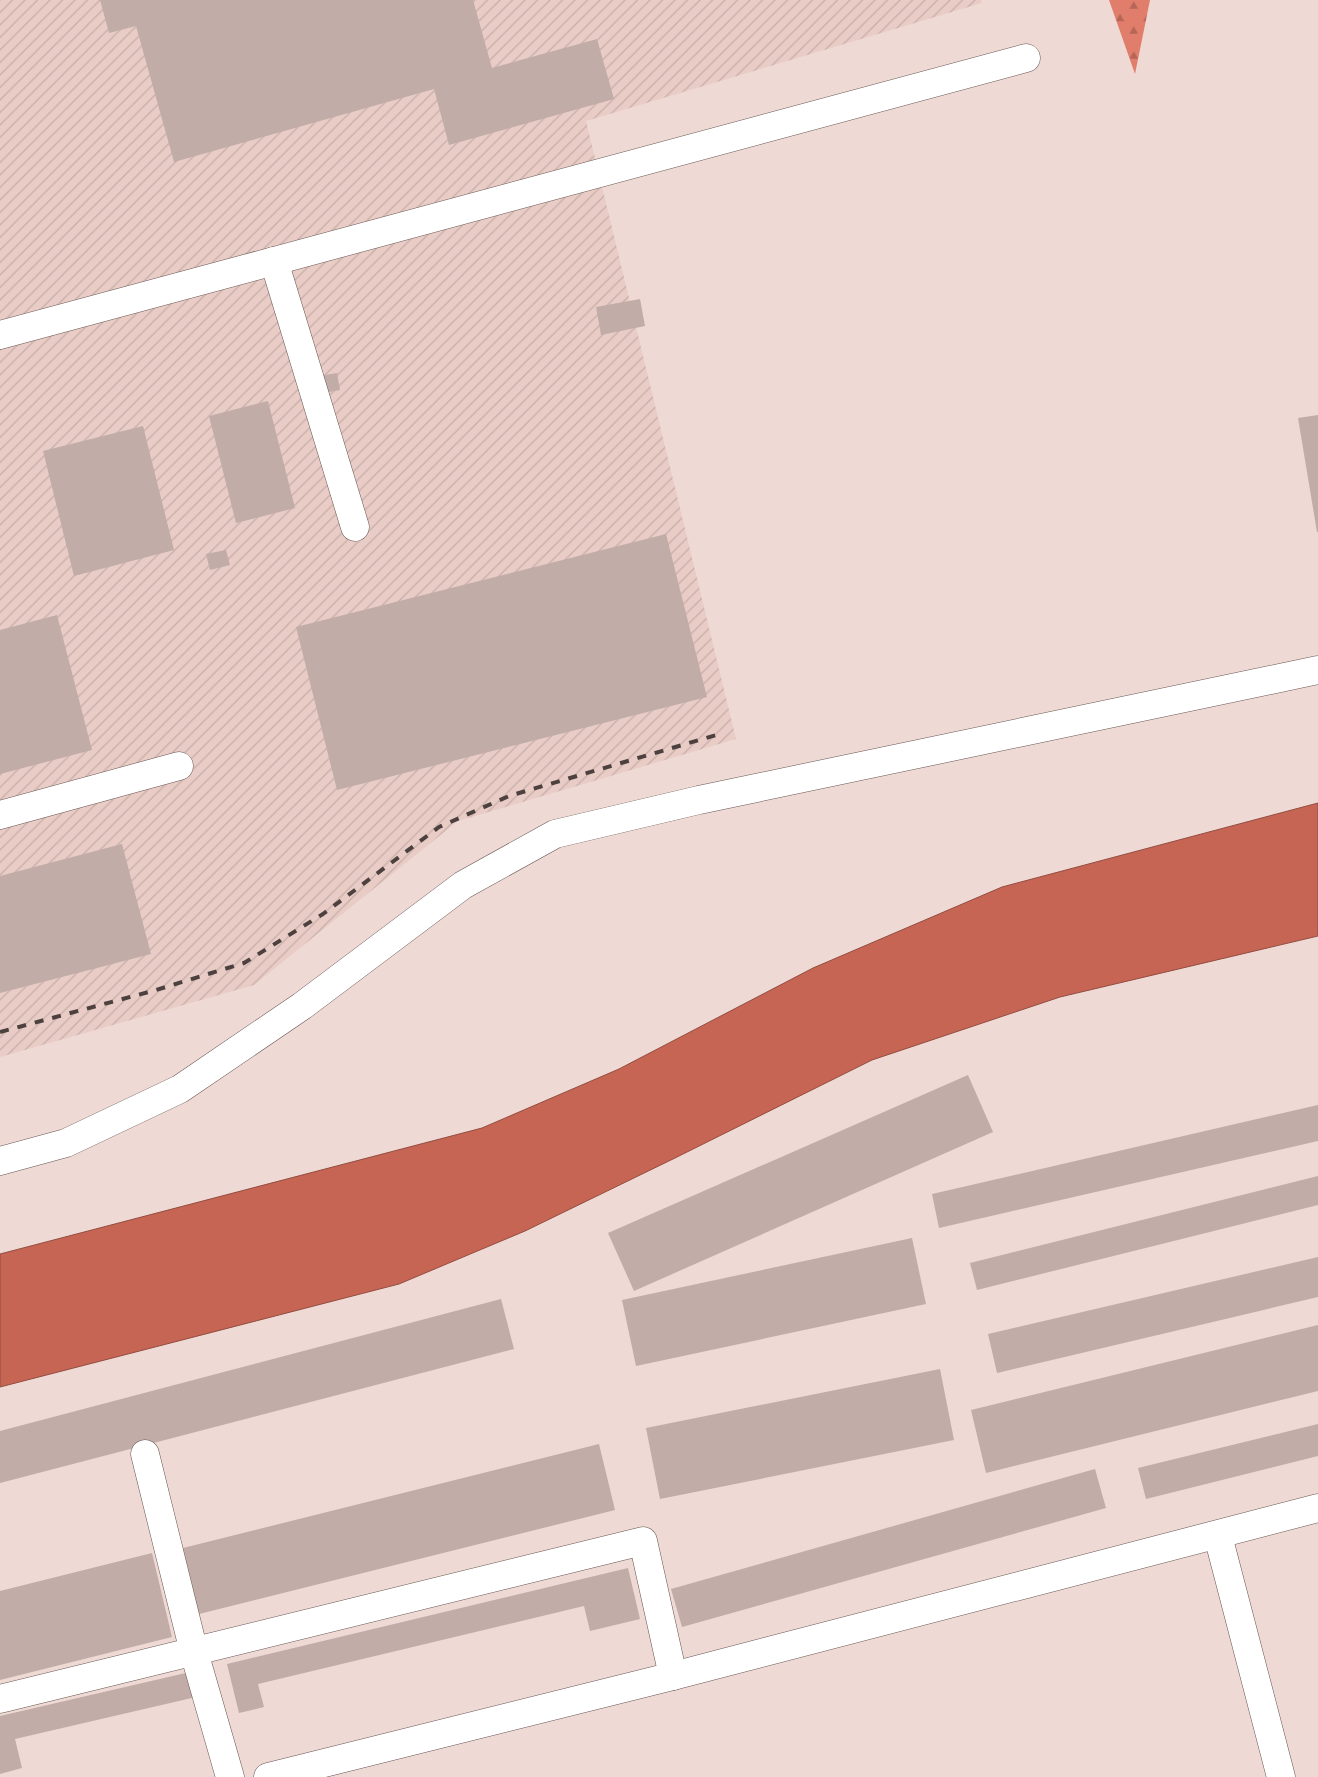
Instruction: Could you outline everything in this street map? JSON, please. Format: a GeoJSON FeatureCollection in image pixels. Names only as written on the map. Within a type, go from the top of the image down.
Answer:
{"type":"FeatureCollection","features":[{"type":"Feature","properties":{"kind":"street"},"geometry":{"type":"LineString","coordinates":[[0,335],[1026,58]]}},
{"type":"Feature","properties":{"kind":"street"},"geometry":{"type":"LineString","coordinates":[[274,261],[355,527]]}},
{"type":"Feature","properties":{"kind":"street"},"geometry":{"type":"LineString","coordinates":[[0,1161],[66,1143],[180,1089],[302,1006],[463,885],[555,834],[709,798],[1318,670]]}},
{"type":"Feature","properties":{"kind":"street"},"geometry":{"type":"LineString","coordinates":[[0,815],[179,766]]}},
{"type":"Feature","properties":{"kind":"street"},"geometry":{"type":"LineString","coordinates":[[145,1454],[194,1652],[230,1777]]}},
{"type":"Feature","properties":{"kind":"street"},"geometry":{"type":"LineString","coordinates":[[268,1777],[673,1676],[1218,1536],[1318,1508]]}},
{"type":"Feature","properties":{"kind":"street"},"geometry":{"type":"LineString","coordinates":[[1218,1536],[1281,1777]]}},
{"type":"Feature","properties":{"kind":"street"},"geometry":{"type":"LineString","coordinates":[[0,1699],[643,1541],[673,1676]]}},
{"type":"Feature","properties":{"kind":"shaded area"},"geometry":{"type":"Polygon","coordinates":[[[0,0],[981,0],[982,3],[586,121],[736,739],[458,821],[254,985],[0,1057],[0,0]]]}},
{"type":"Feature","properties":{"kind":"shaded area"},"geometry":{"type":"Polygon","coordinates":[[[1318,803],[1318,936],[1060,997],[872,1060],[525,1231],[399,1284],[0,1387],[0,1254],[482,1128],[619,1069],[813,968],[1002,887],[1318,803]]]}},
{"type":"Feature","properties":{"kind":"green space"},"geometry":{"type":"Polygon","coordinates":[[[1109,0],[1150,0],[1135,74],[1109,0]]]}},
{"type":"Feature","properties":{"kind":"building"},"geometry":{"type":"Polygon","coordinates":[[[100,0],[473,0],[492,68],[597,39],[614,99],[449,145],[434,89],[174,162],[136,26],[109,33],[100,0]]]}},
{"type":"Feature","properties":{"kind":"building"},"geometry":{"type":"Polygon","coordinates":[[[640,299],[645,326],[601,335],[596,307],[640,299]]]}},
{"type":"Feature","properties":{"kind":"building"},"geometry":{"type":"Polygon","coordinates":[[[337,373],[340,390],[324,393],[320,376],[337,373]]]}},
{"type":"Feature","properties":{"kind":"building"},"geometry":{"type":"Polygon","coordinates":[[[268,401],[295,508],[236,523],[209,416],[268,401]]]}},
{"type":"Feature","properties":{"kind":"building"},"geometry":{"type":"Polygon","coordinates":[[[1318,415],[1318,532],[1317,532],[1298,418],[1318,415]]]}},
{"type":"Feature","properties":{"kind":"building"},"geometry":{"type":"Polygon","coordinates":[[[143,426],[174,550],[74,576],[43,451],[143,426]]]}},
{"type":"Feature","properties":{"kind":"building"},"geometry":{"type":"Polygon","coordinates":[[[666,534],[707,697],[337,790],[296,627],[666,534]]]}},
{"type":"Feature","properties":{"kind":"building"},"geometry":{"type":"Polygon","coordinates":[[[226,550],[230,565],[210,570],[206,554],[226,550]]]}},
{"type":"Feature","properties":{"kind":"building"},"geometry":{"type":"Polygon","coordinates":[[[57,615],[92,750],[0,774],[0,630],[57,615]]]}},
{"type":"Feature","properties":{"kind":"building"},"geometry":{"type":"Polygon","coordinates":[[[122,844],[151,954],[0,993],[0,876],[122,844]]]}},
{"type":"Feature","properties":{"kind":"building"},"geometry":{"type":"Polygon","coordinates":[[[968,1075],[993,1132],[634,1291],[608,1233],[968,1075]]]}},
{"type":"Feature","properties":{"kind":"building"},"geometry":{"type":"Polygon","coordinates":[[[1318,1105],[1318,1141],[939,1228],[932,1194],[1318,1105]]]}},
{"type":"Feature","properties":{"kind":"building"},"geometry":{"type":"Polygon","coordinates":[[[1318,1176],[1318,1205],[977,1290],[970,1263],[1318,1176]]]}},
{"type":"Feature","properties":{"kind":"building"},"geometry":{"type":"Polygon","coordinates":[[[912,1238],[926,1304],[636,1366],[622,1300],[912,1238]]]}},
{"type":"Feature","properties":{"kind":"building"},"geometry":{"type":"Polygon","coordinates":[[[1318,1257],[1318,1297],[997,1373],[988,1334],[1318,1257]]]}},
{"type":"Feature","properties":{"kind":"building"},"geometry":{"type":"Polygon","coordinates":[[[501,1299],[514,1349],[0,1483],[0,1431],[501,1299]]]}},
{"type":"Feature","properties":{"kind":"building"},"geometry":{"type":"Polygon","coordinates":[[[1318,1325],[1318,1391],[986,1473],[971,1410],[1318,1325]]]}},
{"type":"Feature","properties":{"kind":"building"},"geometry":{"type":"Polygon","coordinates":[[[940,1369],[954,1440],[660,1499],[646,1428],[940,1369]]]}},
{"type":"Feature","properties":{"kind":"building"},"geometry":{"type":"Polygon","coordinates":[[[1318,1424],[1318,1456],[1146,1499],[1138,1468],[1318,1424]]]}},
{"type":"Feature","properties":{"kind":"building"},"geometry":{"type":"Polygon","coordinates":[[[599,1444],[615,1510],[199,1614],[183,1548],[599,1444]]]}},
{"type":"Feature","properties":{"kind":"building"},"geometry":{"type":"Polygon","coordinates":[[[1095,1469],[1106,1508],[682,1627],[671,1589],[1095,1469]]]}},
{"type":"Feature","properties":{"kind":"building"},"geometry":{"type":"Polygon","coordinates":[[[152,1553],[172,1637],[0,1680],[0,1591],[152,1553]]]}},
{"type":"Feature","properties":{"kind":"building"},"geometry":{"type":"Polygon","coordinates":[[[628,1568],[640,1619],[590,1631],[584,1606],[258,1684],[264,1707],[239,1713],[227,1664],[628,1568]]]}},
{"type":"Feature","properties":{"kind":"building"},"geometry":{"type":"Polygon","coordinates":[[[190,1672],[196,1697],[15,1739],[22,1768],[0,1774],[0,1716],[190,1672]]]}},
{"type":"Feature","properties":{"kind":"railway"},"geometry":{"type":"LineString","coordinates":[[0,1032],[156,990],[244,963],[323,914],[439,827],[509,796],[723,733]]}}]}
